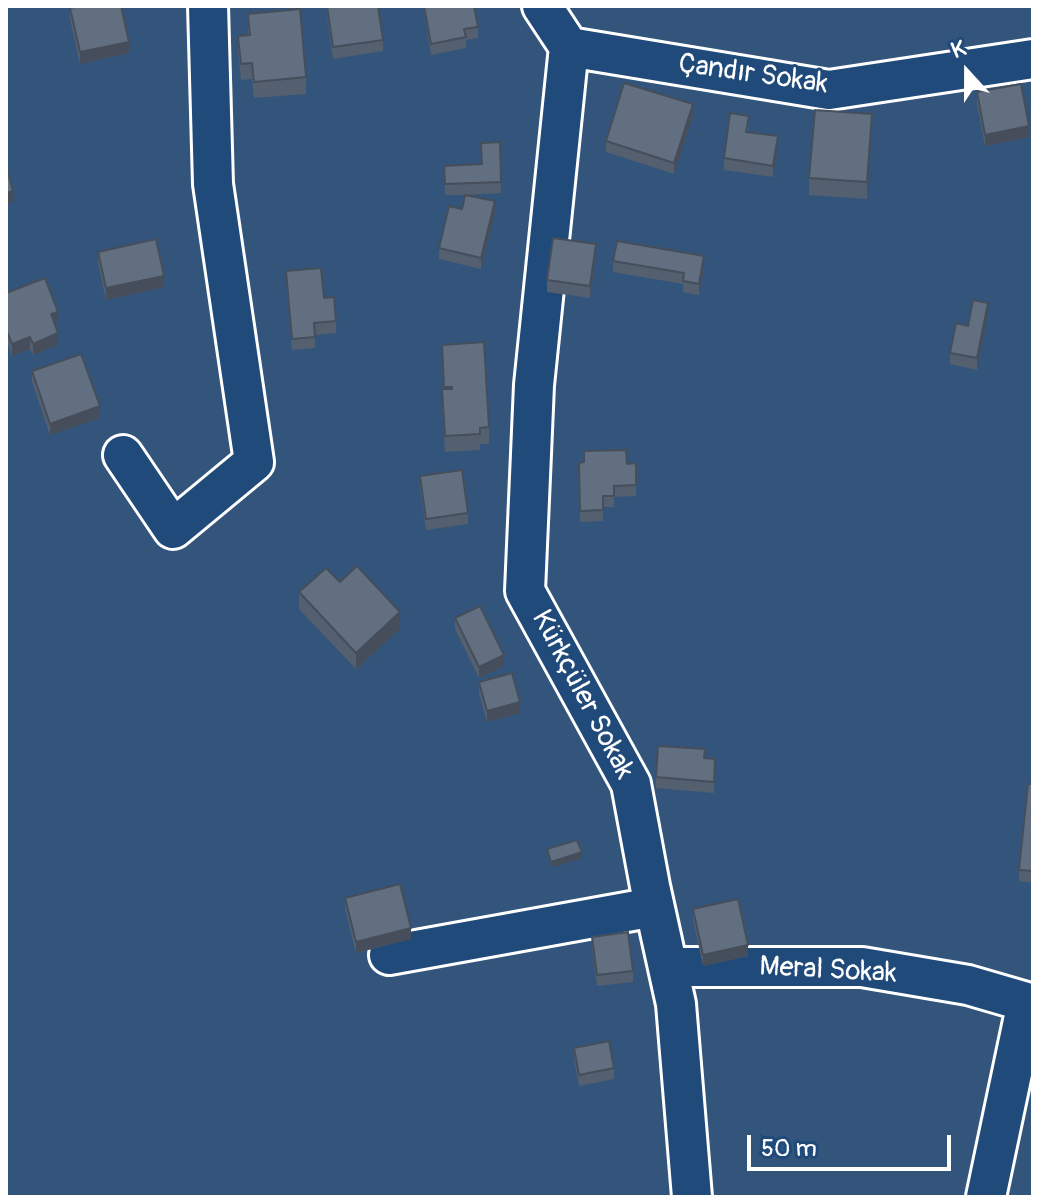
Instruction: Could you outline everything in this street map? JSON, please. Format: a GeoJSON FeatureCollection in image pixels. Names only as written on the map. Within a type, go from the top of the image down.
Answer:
{"type":"FeatureCollection","features":[{"type":"Feature","properties":{"kind":"street"},"geometry":{"type":"LineString","coordinates":[[123,455],[173,529],[254,462],[213,184],[208,6]]}},
{"type":"Feature","properties":{"kind":"street"},"geometry":{"type":"LineString","coordinates":[[542,6],[569,47]]}},
{"type":"Feature","properties":{"kind":"street","name":"Çandır Sokak"},"geometry":{"type":"LineString","coordinates":[[569,47],[829,90],[1033,59]]}},
{"type":"Feature","properties":{"kind":"street","name":"Kürkçüler Sokak"},"geometry":{"type":"LineString","coordinates":[[569,47],[534,385],[525,591],[631,784],[676,1004],[692,1197]]}},
{"type":"Feature","properties":{"kind":"street"},"geometry":{"type":"LineString","coordinates":[[389,955],[654,907]]}},
{"type":"Feature","properties":{"kind":"street","name":"Meral Sokak"},"geometry":{"type":"LineString","coordinates":[[668,967],[862,967],[968,985],[1030,1003]]}},
{"type":"Feature","properties":{"kind":"street"},"geometry":{"type":"LineString","coordinates":[[986,1197],[1030,1003]]}},
{"type":"Feature","properties":{"kind":"building"},"geometry":{"type":"Polygon","coordinates":[[[121,6],[129,42],[80,52],[70,8],[121,6]]]}},
{"type":"Feature","properties":{"kind":"building"},"geometry":{"type":"Polygon","coordinates":[[[327,6],[378,6],[383,40],[333,47],[327,6]]]}},
{"type":"Feature","properties":{"kind":"building"},"geometry":{"type":"Polygon","coordinates":[[[424,6],[474,6],[478,27],[464,29],[466,37],[431,44],[424,6]]]}},
{"type":"Feature","properties":{"kind":"building"},"geometry":{"type":"Polygon","coordinates":[[[300,9],[306,77],[254,82],[252,63],[241,64],[238,36],[250,35],[248,14],[300,9]]]}},
{"type":"Feature","properties":{"kind":"building"},"geometry":{"type":"Polygon","coordinates":[[[624,83],[693,104],[674,163],[606,141],[624,83]]]}},
{"type":"Feature","properties":{"kind":"building"},"geometry":{"type":"Polygon","coordinates":[[[1021,84],[1029,126],[985,135],[977,92],[1021,84]]]}},
{"type":"Feature","properties":{"kind":"building"},"geometry":{"type":"Polygon","coordinates":[[[815,110],[872,114],[867,182],[809,178],[815,110]]]}},
{"type":"Feature","properties":{"kind":"building"},"geometry":{"type":"Polygon","coordinates":[[[730,113],[749,116],[746,132],[778,136],[773,166],[724,158],[730,113]]]}},
{"type":"Feature","properties":{"kind":"building"},"geometry":{"type":"Polygon","coordinates":[[[500,142],[501,182],[445,184],[444,166],[482,164],[481,143],[500,142]]]}},
{"type":"Feature","properties":{"kind":"building"},"geometry":{"type":"Polygon","coordinates":[[[6,165],[13,191],[6,193],[6,165]]]}},
{"type":"Feature","properties":{"kind":"building"},"geometry":{"type":"Polygon","coordinates":[[[465,195],[495,201],[481,258],[439,248],[449,206],[462,209],[465,195]]]}},
{"type":"Feature","properties":{"kind":"building"},"geometry":{"type":"Polygon","coordinates":[[[553,238],[596,244],[590,286],[547,280],[553,238]]]}},
{"type":"Feature","properties":{"kind":"building"},"geometry":{"type":"Polygon","coordinates":[[[156,239],[164,276],[106,288],[98,252],[156,239]]]}},
{"type":"Feature","properties":{"kind":"building"},"geometry":{"type":"Polygon","coordinates":[[[617,241],[704,256],[699,284],[683,281],[684,273],[613,261],[617,241]]]}},
{"type":"Feature","properties":{"kind":"building"},"geometry":{"type":"Polygon","coordinates":[[[321,268],[324,298],[334,297],[336,321],[314,323],[315,337],[292,339],[286,271],[321,268]]]}},
{"type":"Feature","properties":{"kind":"building"},"geometry":{"type":"Polygon","coordinates":[[[45,278],[58,312],[51,314],[58,333],[33,344],[30,337],[12,344],[6,329],[6,293],[45,278]]]}},
{"type":"Feature","properties":{"kind":"building"},"geometry":{"type":"Polygon","coordinates":[[[973,300],[988,303],[977,358],[950,353],[956,323],[968,326],[973,300]]]}},
{"type":"Feature","properties":{"kind":"building"},"geometry":{"type":"Polygon","coordinates":[[[484,342],[489,427],[480,428],[480,434],[445,436],[442,389],[452,387],[444,387],[442,345],[484,342]]]}},
{"type":"Feature","properties":{"kind":"building"},"geometry":{"type":"Polygon","coordinates":[[[81,354],[100,406],[50,424],[32,371],[81,354]]]}},
{"type":"Feature","properties":{"kind":"building"},"geometry":{"type":"Polygon","coordinates":[[[626,450],[627,464],[636,463],[636,485],[614,486],[614,496],[603,496],[603,510],[580,511],[579,463],[584,462],[584,451],[626,450]]]}},
{"type":"Feature","properties":{"kind":"building"},"geometry":{"type":"Polygon","coordinates":[[[462,470],[468,513],[426,519],[420,476],[462,470]]]}},
{"type":"Feature","properties":{"kind":"building"},"geometry":{"type":"Polygon","coordinates":[[[357,566],[400,612],[356,653],[299,592],[326,568],[340,582],[357,566]]]}},
{"type":"Feature","properties":{"kind":"building"},"geometry":{"type":"Polygon","coordinates":[[[480,606],[504,655],[479,667],[455,618],[480,606]]]}},
{"type":"Feature","properties":{"kind":"building"},"geometry":{"type":"Polygon","coordinates":[[[512,673],[520,702],[487,711],[479,682],[512,673]]]}},
{"type":"Feature","properties":{"kind":"building"},"geometry":{"type":"Polygon","coordinates":[[[658,746],[705,749],[704,758],[715,759],[714,782],[656,777],[658,746]]]}},
{"type":"Feature","properties":{"kind":"building"},"geometry":{"type":"Polygon","coordinates":[[[1028,784],[1033,784],[1033,871],[1019,870],[1028,784]]]}},
{"type":"Feature","properties":{"kind":"building"},"geometry":{"type":"Polygon","coordinates":[[[577,840],[582,852],[551,862],[547,849],[577,840]]]}},
{"type":"Feature","properties":{"kind":"building"},"geometry":{"type":"Polygon","coordinates":[[[400,884],[411,928],[356,942],[345,898],[400,884]]]}},
{"type":"Feature","properties":{"kind":"building"},"geometry":{"type":"Polygon","coordinates":[[[738,899],[748,945],[703,955],[693,909],[738,899]]]}},
{"type":"Feature","properties":{"kind":"building"},"geometry":{"type":"Polygon","coordinates":[[[628,932],[633,971],[597,975],[592,937],[628,932]]]}},
{"type":"Feature","properties":{"kind":"building"},"geometry":{"type":"Polygon","coordinates":[[[609,1041],[614,1068],[579,1075],[574,1048],[609,1041]]]}}]}
